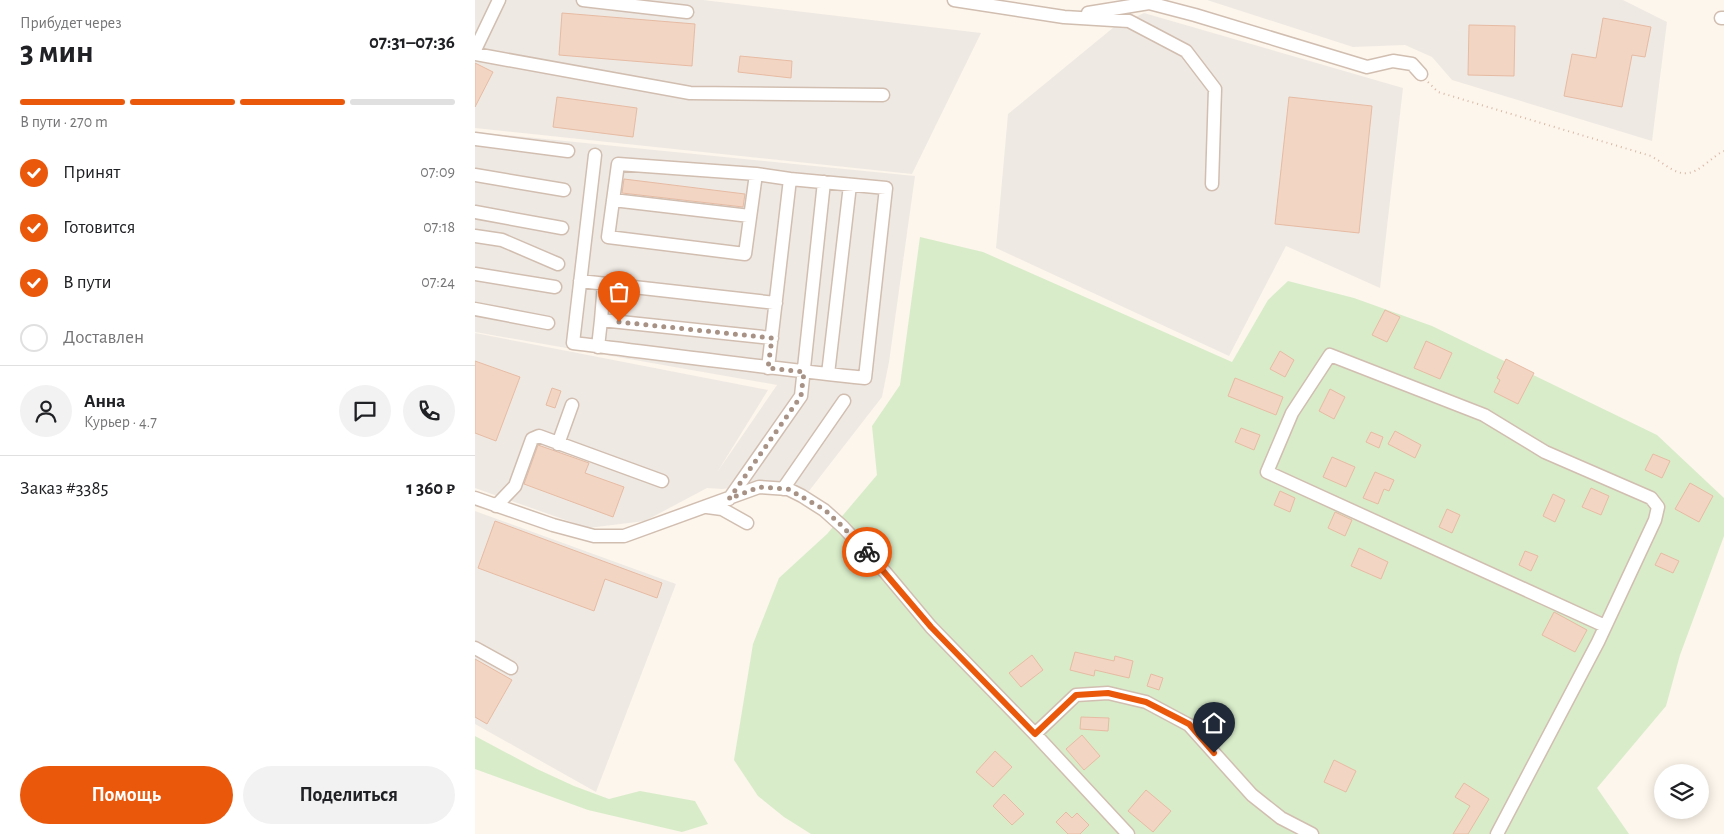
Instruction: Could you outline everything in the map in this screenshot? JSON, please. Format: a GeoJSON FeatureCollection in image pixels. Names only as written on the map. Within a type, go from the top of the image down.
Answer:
{"type":"FeatureCollection","features":[{"type":"Feature","properties":{"kind":"street"},"geometry":{"type":"LineString","coordinates":[[499,0],[475,52],[690,93],[883,95]]}},
{"type":"Feature","properties":{"kind":"street"},"geometry":{"type":"LineString","coordinates":[[583,0],[687,12]]}},
{"type":"Feature","properties":{"kind":"street"},"geometry":{"type":"LineString","coordinates":[[954,0],[1063,17],[1129,21],[1185,51],[1215,89],[1213,184]]}},
{"type":"Feature","properties":{"kind":"street"},"geometry":{"type":"LineString","coordinates":[[1063,17],[1149,3],[1367,67],[1393,62],[1412,64],[1421,74]]}},
{"type":"Feature","properties":{"kind":"street"},"geometry":{"type":"LineString","coordinates":[[475,139],[568,151]]}},
{"type":"Feature","properties":{"kind":"street"},"geometry":{"type":"LineString","coordinates":[[595,155],[573,344],[865,378],[886,188],[756,174],[618,164],[608,237]]}},
{"type":"Feature","properties":{"kind":"street"},"geometry":{"type":"LineString","coordinates":[[586,234],[745,254],[756,174]]}},
{"type":"Feature","properties":{"kind":"street"},"geometry":{"type":"LineString","coordinates":[[475,175],[564,190]]}},
{"type":"Feature","properties":{"kind":"street"},"geometry":{"type":"LineString","coordinates":[[768,368],[790,179]]}},
{"type":"Feature","properties":{"kind":"street"},"geometry":{"type":"LineString","coordinates":[[729,499],[801,396],[824,182]]}},
{"type":"Feature","properties":{"kind":"street"},"geometry":{"type":"LineString","coordinates":[[828,374],[850,185]]}},
{"type":"Feature","properties":{"kind":"street"},"geometry":{"type":"LineString","coordinates":[[613,200],[750,216]]}},
{"type":"Feature","properties":{"kind":"street"},"geometry":{"type":"LineString","coordinates":[[475,212],[562,228]]}},
{"type":"Feature","properties":{"kind":"street"},"geometry":{"type":"LineString","coordinates":[[501,240],[506,218]]}},
{"type":"Feature","properties":{"kind":"street"},"geometry":{"type":"LineString","coordinates":[[475,236],[501,240],[558,264]]}},
{"type":"Feature","properties":{"kind":"street"},"geometry":{"type":"LineString","coordinates":[[475,274],[555,287]]}},
{"type":"Feature","properties":{"kind":"street"},"geometry":{"type":"LineString","coordinates":[[580,281],[776,303]]}},
{"type":"Feature","properties":{"kind":"street"},"geometry":{"type":"LineString","coordinates":[[598,346],[605,284]]}},
{"type":"Feature","properties":{"kind":"street"},"geometry":{"type":"LineString","coordinates":[[475,309],[548,323]]}},
{"type":"Feature","properties":{"kind":"street"},"geometry":{"type":"LineString","coordinates":[[601,320],[772,338]]}},
{"type":"Feature","properties":{"kind":"street"},"geometry":{"type":"LineString","coordinates":[[1497,834],[1605,626],[1655,520],[1657,507],[1651,498],[1545,452],[1484,415],[1330,354],[1292,413],[1267,472],[1605,626]]}},
{"type":"Feature","properties":{"kind":"street"},"geometry":{"type":"LineString","coordinates":[[783,489],[844,401]]}},
{"type":"Feature","properties":{"kind":"street"},"geometry":{"type":"LineString","coordinates":[[558,444],[572,405]]}},
{"type":"Feature","properties":{"kind":"street"},"geometry":{"type":"LineString","coordinates":[[496,506],[515,486],[532,440],[539,436],[662,481]]}},
{"type":"Feature","properties":{"kind":"street"},"geometry":{"type":"LineString","coordinates":[[475,498],[594,536],[624,536],[759,487],[788,489],[825,510],[843,527],[885,572],[931,627],[1035,734],[1128,834]]}},
{"type":"Feature","properties":{"kind":"street"},"geometry":{"type":"LineString","coordinates":[[707,507],[722,509],[747,523]]}},
{"type":"Feature","properties":{"kind":"street"},"geometry":{"type":"LineString","coordinates":[[475,648],[511,668]]}},
{"type":"Feature","properties":{"kind":"street"},"geometry":{"type":"LineString","coordinates":[[1035,734],[1076,695],[1108,693],[1146,702],[1189,724],[1252,795],[1281,818],[1312,834]]}},
{"type":"Feature","properties":{"kind":"path"},"geometry":{"type":"LineString","coordinates":[[1421,74],[1438,92],[1651,156],[1686,175],[1695,172],[1724,151]]}},
{"type":"Feature","properties":{"kind":"shaded area"},"geometry":{"type":"Polygon","coordinates":[[[475,0],[703,0],[981,33],[912,174],[475,128],[475,0]]]}},
{"type":"Feature","properties":{"kind":"shaded area"},"geometry":{"type":"Polygon","coordinates":[[[1207,0],[1623,0],[1667,22],[1652,141],[1452,80],[1432,57],[1405,45],[1353,47],[1207,0]]]}},
{"type":"Feature","properties":{"kind":"shaded area"},"geometry":{"type":"Polygon","coordinates":[[[1144,13],[1403,88],[1380,288],[1286,246],[1229,356],[996,248],[1008,114],[1114,27],[1144,13]]]}},
{"type":"Feature","properties":{"kind":"shaded area"},"geometry":{"type":"Polygon","coordinates":[[[475,132],[915,176],[889,362],[882,397],[809,491],[788,485],[757,485],[722,489],[707,488],[645,521],[588,528],[475,488],[475,333],[768,390],[718,471],[777,385],[475,332],[475,132]]]}},
{"type":"Feature","properties":{"kind":"shaded area"},"geometry":{"type":"Polygon","coordinates":[[[475,511],[676,584],[596,792],[475,724],[475,511]]]}},
{"type":"Feature","properties":{"kind":"green space"},"geometry":{"type":"Polygon","coordinates":[[[920,237],[983,252],[1232,362],[1268,300],[1288,281],[1354,298],[1432,326],[1657,435],[1724,498],[1724,536],[1680,655],[1666,706],[1597,788],[1629,834],[811,834],[784,817],[758,796],[734,760],[753,644],[779,578],[827,534],[877,475],[872,426],[900,385],[920,237]]]}},
{"type":"Feature","properties":{"kind":"green space"},"geometry":{"type":"Polygon","coordinates":[[[475,736],[537,769],[609,799],[640,791],[695,801],[708,824],[682,832],[588,810],[475,769],[475,736]]]}},
{"type":"Feature","properties":{"kind":"building"},"geometry":{"type":"Polygon","coordinates":[[[562,13],[695,24],[692,66],[559,55],[562,13]]]}},
{"type":"Feature","properties":{"kind":"building"},"geometry":{"type":"Polygon","coordinates":[[[1603,18],[1651,27],[1645,57],[1632,55],[1622,107],[1564,96],[1572,54],[1596,58],[1603,18]]]}},
{"type":"Feature","properties":{"kind":"building"},"geometry":{"type":"Polygon","coordinates":[[[1469,25],[1515,26],[1514,76],[1468,75],[1469,25]]]}},
{"type":"Feature","properties":{"kind":"building"},"geometry":{"type":"Polygon","coordinates":[[[740,56],[792,61],[791,78],[738,72],[740,56]]]}},
{"type":"Feature","properties":{"kind":"building"},"geometry":{"type":"Polygon","coordinates":[[[475,63],[493,72],[475,107],[475,63]]]}},
{"type":"Feature","properties":{"kind":"building"},"geometry":{"type":"Polygon","coordinates":[[[557,97],[637,108],[633,137],[553,127],[557,97]]]}},
{"type":"Feature","properties":{"kind":"building"},"geometry":{"type":"Polygon","coordinates":[[[1289,97],[1372,106],[1359,233],[1275,224],[1289,97]]]}},
{"type":"Feature","properties":{"kind":"building"},"geometry":{"type":"Polygon","coordinates":[[[624,179],[745,194],[743,207],[622,193],[624,179]]]}},
{"type":"Feature","properties":{"kind":"building"},"geometry":{"type":"Polygon","coordinates":[[[1385,310],[1400,317],[1387,342],[1372,335],[1385,310]]]}},
{"type":"Feature","properties":{"kind":"building"},"geometry":{"type":"Polygon","coordinates":[[[1426,341],[1452,353],[1440,379],[1414,368],[1426,341]]]}},
{"type":"Feature","properties":{"kind":"building"},"geometry":{"type":"Polygon","coordinates":[[[1280,351],[1294,360],[1285,377],[1270,369],[1280,351]]]}},
{"type":"Feature","properties":{"kind":"building"},"geometry":{"type":"Polygon","coordinates":[[[1506,359],[1534,373],[1518,404],[1494,392],[1500,380],[1497,378],[1506,359]]]}},
{"type":"Feature","properties":{"kind":"building"},"geometry":{"type":"Polygon","coordinates":[[[475,361],[520,377],[496,441],[475,433],[475,361]]]}},
{"type":"Feature","properties":{"kind":"building"},"geometry":{"type":"Polygon","coordinates":[[[1235,378],[1283,397],[1276,415],[1228,396],[1235,378]]]}},
{"type":"Feature","properties":{"kind":"building"},"geometry":{"type":"Polygon","coordinates":[[[552,388],[561,391],[555,408],[546,405],[552,388]]]}},
{"type":"Feature","properties":{"kind":"building"},"geometry":{"type":"Polygon","coordinates":[[[1330,389],[1345,397],[1334,419],[1319,411],[1330,389]]]}},
{"type":"Feature","properties":{"kind":"building"},"geometry":{"type":"Polygon","coordinates":[[[1241,428],[1260,435],[1254,450],[1235,442],[1241,428]]]}},
{"type":"Feature","properties":{"kind":"building"},"geometry":{"type":"Polygon","coordinates":[[[1395,431],[1421,445],[1415,458],[1388,444],[1395,431]]]}},
{"type":"Feature","properties":{"kind":"building"},"geometry":{"type":"Polygon","coordinates":[[[1371,432],[1383,437],[1379,448],[1366,442],[1371,432]]]}},
{"type":"Feature","properties":{"kind":"building"},"geometry":{"type":"Polygon","coordinates":[[[538,445],[589,463],[585,473],[624,487],[613,517],[524,484],[538,445]]]}},
{"type":"Feature","properties":{"kind":"building"},"geometry":{"type":"Polygon","coordinates":[[[1653,454],[1670,461],[1662,478],[1645,470],[1653,454]]]}},
{"type":"Feature","properties":{"kind":"building"},"geometry":{"type":"Polygon","coordinates":[[[1332,457],[1355,467],[1346,487],[1323,477],[1332,457]]]}},
{"type":"Feature","properties":{"kind":"building"},"geometry":{"type":"Polygon","coordinates":[[[1375,472],[1394,480],[1389,491],[1384,489],[1378,504],[1363,498],[1375,472]]]}},
{"type":"Feature","properties":{"kind":"building"},"geometry":{"type":"Polygon","coordinates":[[[1690,483],[1713,496],[1699,522],[1675,509],[1690,483]]]}},
{"type":"Feature","properties":{"kind":"building"},"geometry":{"type":"Polygon","coordinates":[[[1591,488],[1609,496],[1601,515],[1582,507],[1591,488]]]}},
{"type":"Feature","properties":{"kind":"building"},"geometry":{"type":"Polygon","coordinates":[[[1280,491],[1295,498],[1290,512],[1274,505],[1280,491]]]}},
{"type":"Feature","properties":{"kind":"building"},"geometry":{"type":"Polygon","coordinates":[[[1553,494],[1565,500],[1555,522],[1543,516],[1553,494]]]}},
{"type":"Feature","properties":{"kind":"building"},"geometry":{"type":"Polygon","coordinates":[[[1447,509],[1460,515],[1452,533],[1439,527],[1447,509]]]}},
{"type":"Feature","properties":{"kind":"building"},"geometry":{"type":"Polygon","coordinates":[[[1335,512],[1352,520],[1345,536],[1328,528],[1335,512]]]}},
{"type":"Feature","properties":{"kind":"building"},"geometry":{"type":"Polygon","coordinates":[[[495,521],[662,583],[657,598],[605,579],[594,611],[478,568],[495,521]]]}},
{"type":"Feature","properties":{"kind":"building"},"geometry":{"type":"Polygon","coordinates":[[[1359,548],[1388,562],[1381,579],[1351,566],[1359,548]]]}},
{"type":"Feature","properties":{"kind":"building"},"geometry":{"type":"Polygon","coordinates":[[[1525,551],[1538,556],[1531,571],[1519,565],[1525,551]]]}},
{"type":"Feature","properties":{"kind":"building"},"geometry":{"type":"Polygon","coordinates":[[[1661,553],[1679,561],[1673,573],[1655,565],[1661,553]]]}},
{"type":"Feature","properties":{"kind":"building"},"geometry":{"type":"Polygon","coordinates":[[[1554,612],[1587,630],[1575,652],[1542,635],[1554,612]]]}},
{"type":"Feature","properties":{"kind":"building"},"geometry":{"type":"Polygon","coordinates":[[[1075,652],[1114,661],[1115,656],[1133,661],[1129,678],[1095,670],[1094,676],[1070,670],[1075,652]]]}},
{"type":"Feature","properties":{"kind":"building"},"geometry":{"type":"Polygon","coordinates":[[[1032,655],[1043,670],[1021,687],[1009,673],[1032,655]]]}},
{"type":"Feature","properties":{"kind":"building"},"geometry":{"type":"Polygon","coordinates":[[[475,659],[512,680],[487,724],[475,717],[475,659]]]}},
{"type":"Feature","properties":{"kind":"building"},"geometry":{"type":"Polygon","coordinates":[[[1151,674],[1163,678],[1159,690],[1147,686],[1151,674]]]}},
{"type":"Feature","properties":{"kind":"building"},"geometry":{"type":"Polygon","coordinates":[[[1081,717],[1109,718],[1108,731],[1080,729],[1081,717]]]}},
{"type":"Feature","properties":{"kind":"building"},"geometry":{"type":"Polygon","coordinates":[[[1082,735],[1100,756],[1084,770],[1066,749],[1082,735]]]}},
{"type":"Feature","properties":{"kind":"building"},"geometry":{"type":"Polygon","coordinates":[[[995,751],[1012,767],[993,787],[976,772],[995,751]]]}},
{"type":"Feature","properties":{"kind":"building"},"geometry":{"type":"Polygon","coordinates":[[[1334,760],[1356,771],[1346,792],[1324,782],[1334,760]]]}},
{"type":"Feature","properties":{"kind":"building"},"geometry":{"type":"Polygon","coordinates":[[[1464,783],[1489,799],[1468,834],[1453,834],[1470,806],[1455,797],[1464,783]]]}},
{"type":"Feature","properties":{"kind":"building"},"geometry":{"type":"Polygon","coordinates":[[[1146,790],[1171,811],[1153,832],[1128,811],[1146,790]]]}},
{"type":"Feature","properties":{"kind":"building"},"geometry":{"type":"Polygon","coordinates":[[[1004,794],[1024,814],[1012,825],[993,806],[1004,794]]]}},
{"type":"Feature","properties":{"kind":"building"},"geometry":{"type":"Polygon","coordinates":[[[1066,812],[1072,818],[1077,813],[1089,825],[1080,834],[1068,834],[1056,822],[1066,812]]]}},
{"type":"Feature","properties":{"kind":"way so far"},"geometry":{"type":"LineString","coordinates":[[619,322],[772,338],[768,368],[804,372],[801,396],[729,499],[759,487],[788,489],[825,510],[867,552]]}},
{"type":"Feature","properties":{"kind":"route"},"geometry":{"type":"LineString","coordinates":[[867,552],[931,627],[1035,734],[1076,695],[1108,693],[1146,702],[1189,724],[1214,753]]}}]}
